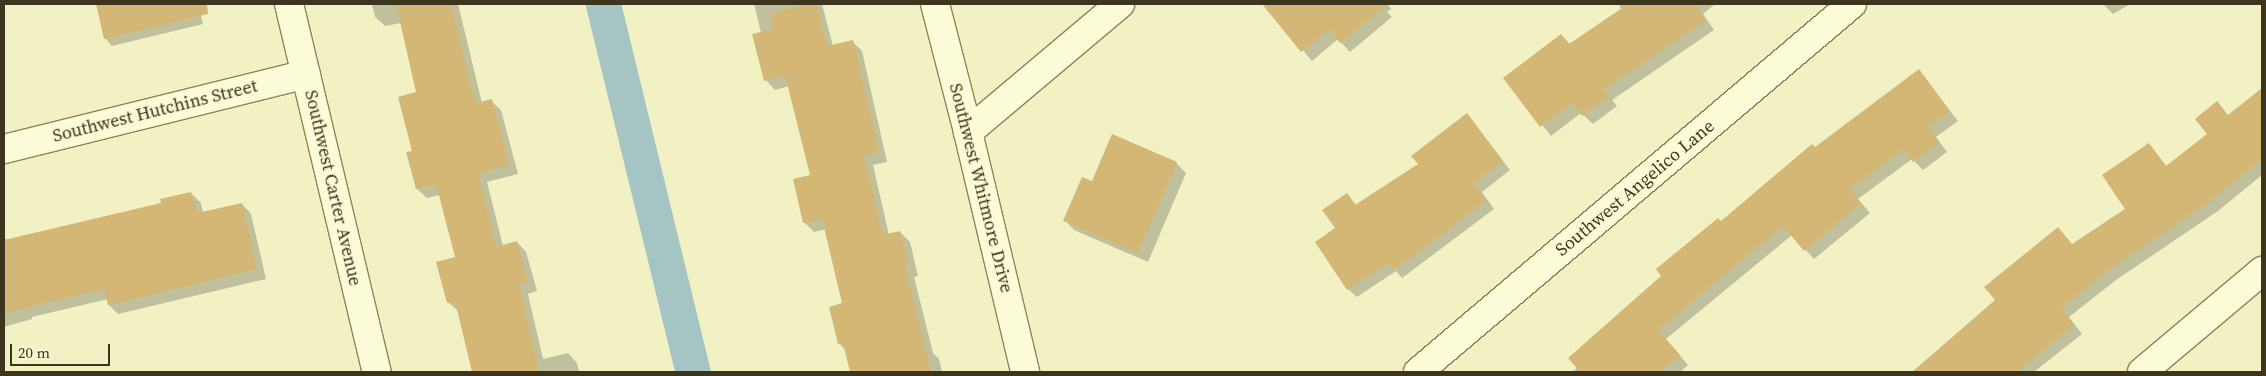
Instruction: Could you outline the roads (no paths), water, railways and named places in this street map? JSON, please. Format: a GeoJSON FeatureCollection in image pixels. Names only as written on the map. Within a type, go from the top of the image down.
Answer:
{"type":"FeatureCollection","features":[{"type":"Feature","properties":{"kind":"street","name":"Southwest Carter Avenue"},"geometry":{"type":"LineString","coordinates":[[289,4],[377,372]]}},
{"type":"Feature","properties":{"kind":"street","name":"Southwest Whitmore Drive"},"geometry":{"type":"LineString","coordinates":[[935,4],[968,132],[1025,372]]}},
{"type":"Feature","properties":{"kind":"street"},"geometry":{"type":"LineString","coordinates":[[968,132],[1120,4]]}},
{"type":"Feature","properties":{"kind":"street","name":"Southwest Angelico Lane"},"geometry":{"type":"LineString","coordinates":[[1418,372],[1852,4]]}},
{"type":"Feature","properties":{"kind":"street","name":"Southwest Hutchins Street"},"geometry":{"type":"LineString","coordinates":[[4,149],[306,74]]}},
{"type":"Feature","properties":{"kind":"street"},"geometry":{"type":"LineString","coordinates":[[2142,372],[2262,271]]}},
{"type":"Feature","properties":{"kind":"waterway"},"geometry":{"type":"LineString","coordinates":[[603,4],[693,372]]}}]}
